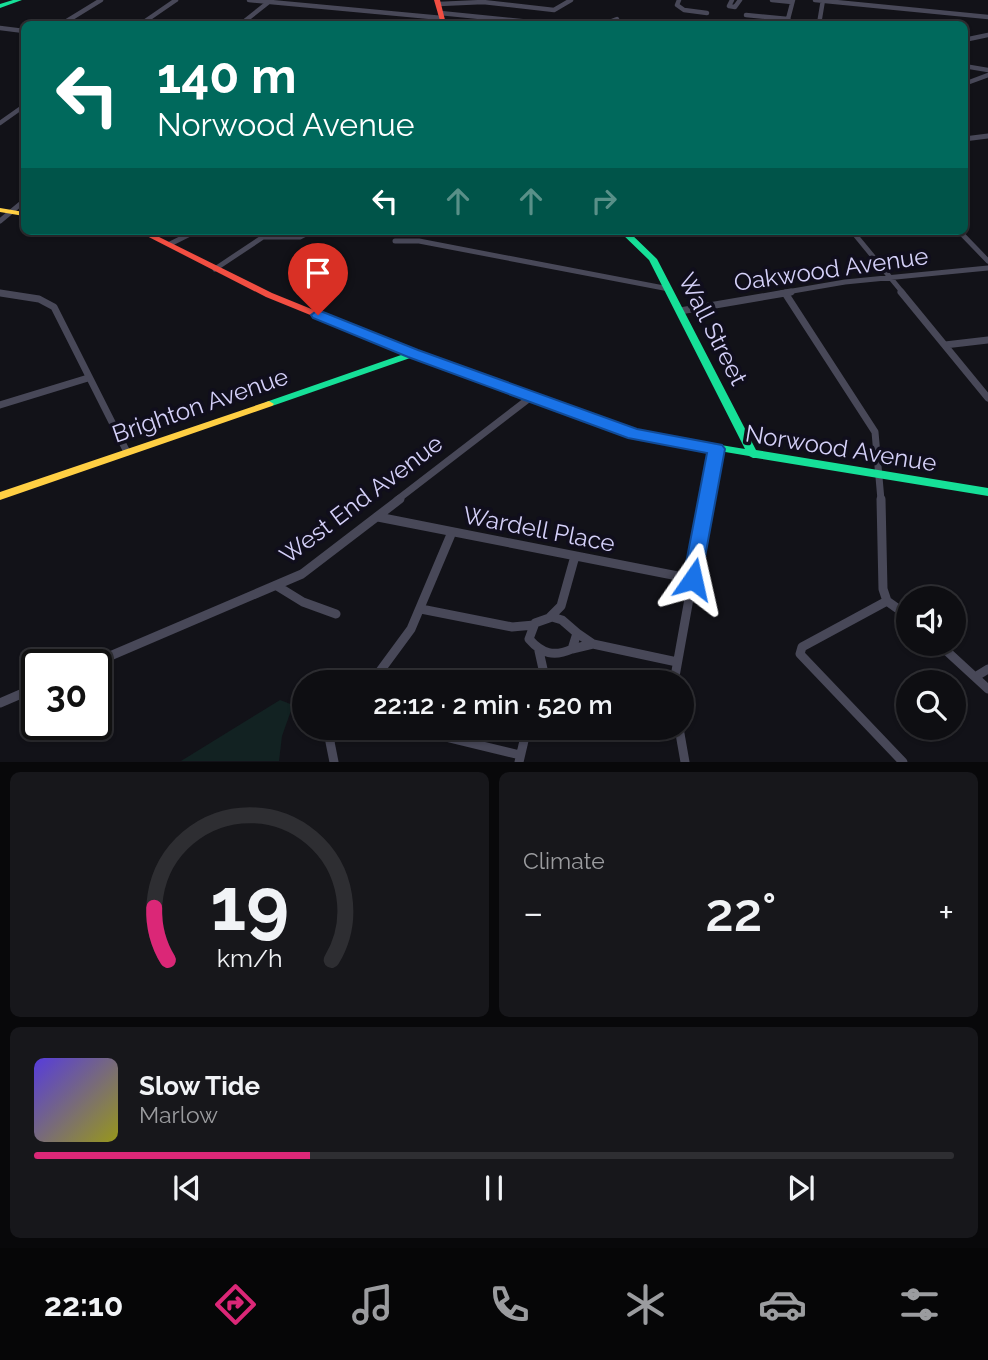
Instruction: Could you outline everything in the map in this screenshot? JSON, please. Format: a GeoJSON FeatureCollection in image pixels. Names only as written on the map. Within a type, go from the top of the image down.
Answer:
{"type":"FeatureCollection","features":[{"type":"Feature","properties":{"kind":"street"},"geometry":{"type":"LineString","coordinates":[[0,6],[19,0]]}},
{"type":"Feature","properties":{"kind":"street"},"geometry":{"type":"LineString","coordinates":[[67,21],[101,0]]}},
{"type":"Feature","properties":{"kind":"street"},"geometry":{"type":"LineString","coordinates":[[145,21],[176,0]]}},
{"type":"Feature","properties":{"kind":"street"},"geometry":{"type":"LineString","coordinates":[[249,0],[406,15],[441,12],[484,1],[554,10],[571,0]]}},
{"type":"Feature","properties":{"kind":"street"},"geometry":{"type":"LineString","coordinates":[[679,0],[677,5],[681,9],[707,13]]}},
{"type":"Feature","properties":{"kind":"street"},"geometry":{"type":"LineString","coordinates":[[732,0],[729,6],[735,7],[740,0]]}},
{"type":"Feature","properties":{"kind":"street"},"geometry":{"type":"LineString","coordinates":[[746,15],[788,19],[792,1],[772,0]]}},
{"type":"Feature","properties":{"kind":"street"},"geometry":{"type":"LineString","coordinates":[[815,0],[988,17]]}},
{"type":"Feature","properties":{"kind":"street"},"geometry":{"type":"LineString","coordinates":[[820,21],[823,0]]}},
{"type":"Feature","properties":{"kind":"street"},"geometry":{"type":"LineString","coordinates":[[245,21],[270,1]]}},
{"type":"Feature","properties":{"kind":"street"},"geometry":{"type":"LineString","coordinates":[[441,12],[524,21]]}},
{"type":"Feature","properties":{"kind":"street"},"geometry":{"type":"LineString","coordinates":[[400,21],[406,15]]}},
{"type":"Feature","properties":{"kind":"street"},"geometry":{"type":"LineString","coordinates":[[612,21],[617,19]]}},
{"type":"Feature","properties":{"kind":"street"},"geometry":{"type":"LineString","coordinates":[[0,28],[21,31]]}},
{"type":"Feature","properties":{"kind":"street"},"geometry":{"type":"LineString","coordinates":[[968,39],[988,35]]}},
{"type":"Feature","properties":{"kind":"street"},"geometry":{"type":"LineString","coordinates":[[968,66],[988,73]]}},
{"type":"Feature","properties":{"kind":"street"},"geometry":{"type":"LineString","coordinates":[[968,83],[988,73]]}},
{"type":"Feature","properties":{"kind":"street"},"geometry":{"type":"LineString","coordinates":[[0,123],[21,108]]}},
{"type":"Feature","properties":{"kind":"street"},"geometry":{"type":"LineString","coordinates":[[14,113],[21,114]]}},
{"type":"Feature","properties":{"kind":"street"},"geometry":{"type":"LineString","coordinates":[[968,138],[988,136]]}},
{"type":"Feature","properties":{"kind":"street"},"geometry":{"type":"LineString","coordinates":[[0,221],[21,204]]}},
{"type":"Feature","properties":{"kind":"street"},"geometry":{"type":"LineString","coordinates":[[0,210],[21,214]]}},
{"type":"Feature","properties":{"kind":"street","name":"Norwood Avenue"},"geometry":{"type":"LineString","coordinates":[[150,235],[269,295],[413,354],[634,434],[988,492]]}},
{"type":"Feature","properties":{"kind":"street"},"geometry":{"type":"LineString","coordinates":[[170,244],[188,235]]}},
{"type":"Feature","properties":{"kind":"street"},"geometry":{"type":"LineString","coordinates":[[215,269],[259,239],[272,236],[302,239],[307,235]]}},
{"type":"Feature","properties":{"kind":"street","name":"Wall Street"},"geometry":{"type":"LineString","coordinates":[[628,235],[648,252],[753,455]]}},
{"type":"Feature","properties":{"kind":"street"},"geometry":{"type":"LineString","coordinates":[[855,235],[988,398]]}},
{"type":"Feature","properties":{"kind":"street"},"geometry":{"type":"LineString","coordinates":[[963,235],[988,261]]}},
{"type":"Feature","properties":{"kind":"street"},"geometry":{"type":"LineString","coordinates":[[395,242],[419,241],[668,289]]}},
{"type":"Feature","properties":{"kind":"street","name":"Oakwood Avenue"},"geometry":{"type":"LineString","coordinates":[[680,312],[890,278],[988,268]]}},
{"type":"Feature","properties":{"kind":"street"},"geometry":{"type":"LineString","coordinates":[[0,293],[39,299],[54,307],[127,452]]}},
{"type":"Feature","properties":{"kind":"street"},"geometry":{"type":"LineString","coordinates":[[785,293],[873,425],[880,475],[883,589],[887,601],[896,607]]}},
{"type":"Feature","properties":{"kind":"street"},"geometry":{"type":"LineString","coordinates":[[945,345],[988,340]]}},
{"type":"Feature","properties":{"kind":"street","name":"Brighton Avenue"},"geometry":{"type":"LineString","coordinates":[[0,496],[413,354]]}},
{"type":"Feature","properties":{"kind":"street"},"geometry":{"type":"LineString","coordinates":[[0,405],[88,378]]}},
{"type":"Feature","properties":{"kind":"street","name":"West End Avenue"},"geometry":{"type":"LineString","coordinates":[[112,655],[277,586],[316,565],[531,397]]}},
{"type":"Feature","properties":{"kind":"street"},"geometry":{"type":"LineString","coordinates":[[676,670],[716,449]]}},
{"type":"Feature","properties":{"kind":"street","name":"Wardell Place"},"geometry":{"type":"LineString","coordinates":[[378,517],[693,579]]}},
{"type":"Feature","properties":{"kind":"street"},"geometry":{"type":"LineString","coordinates":[[381,670],[406,637],[421,609],[452,531]]}},
{"type":"Feature","properties":{"kind":"street"},"geometry":{"type":"LineString","coordinates":[[421,609],[512,627],[534,625],[550,617],[561,606],[575,556]]}},
{"type":"Feature","properties":{"kind":"street"},"geometry":{"type":"LineString","coordinates":[[277,586],[303,602],[336,614]]}},
{"type":"Feature","properties":{"kind":"street"},"geometry":{"type":"LineString","coordinates":[[887,601],[799,651],[816,673],[903,761]]}},
{"type":"Feature","properties":{"kind":"street"},"geometry":{"type":"LineString","coordinates":[[561,606],[567,621],[577,634],[593,644],[677,662]]}},
{"type":"Feature","properties":{"kind":"street"},"geometry":{"type":"LineString","coordinates":[[550,617],[567,621]]}},
{"type":"Feature","properties":{"kind":"street"},"geometry":{"type":"LineString","coordinates":[[529,639],[534,625]]}},
{"type":"Feature","properties":{"kind":"street"},"geometry":{"type":"LineString","coordinates":[[512,627],[529,639],[539,651],[543,669]]}},
{"type":"Feature","properties":{"kind":"street"},"geometry":{"type":"LineString","coordinates":[[572,649],[577,634]]}},
{"type":"Feature","properties":{"kind":"street"},"geometry":{"type":"LineString","coordinates":[[543,669],[558,655],[593,644]]}},
{"type":"Feature","properties":{"kind":"street"},"geometry":{"type":"LineString","coordinates":[[539,651],[558,655]]}},
{"type":"Feature","properties":{"kind":"street"},"geometry":{"type":"LineString","coordinates":[[952,656],[988,689]]}},
{"type":"Feature","properties":{"kind":"street"},"geometry":{"type":"LineString","coordinates":[[975,677],[988,669]]}},
{"type":"Feature","properties":{"kind":"street"},"geometry":{"type":"LineString","coordinates":[[0,703],[21,694]]}},
{"type":"Feature","properties":{"kind":"street"},"geometry":{"type":"LineString","coordinates":[[331,740],[334,761]]}},
{"type":"Feature","properties":{"kind":"street"},"geometry":{"type":"LineString","coordinates":[[452,740],[519,758],[524,740]]}},
{"type":"Feature","properties":{"kind":"street"},"geometry":{"type":"LineString","coordinates":[[682,740],[685,761]]}},
{"type":"Feature","properties":{"kind":"shaded area"},"geometry":{"type":"Polygon","coordinates":[[[280,700],[292,705],[282,736],[279,761],[181,761],[280,700]]]}},
{"type":"Feature","properties":{"kind":"traffic: fast"},"geometry":{"type":"LineString","coordinates":[[0,6],[19,0]]}},
{"type":"Feature","properties":{"kind":"traffic: fast"},"geometry":{"type":"LineString","coordinates":[[627,235],[653,259],[753,455]]}},
{"type":"Feature","properties":{"kind":"traffic: fast"},"geometry":{"type":"LineString","coordinates":[[333,321],[413,354],[634,434],[988,492]]}},
{"type":"Feature","properties":{"kind":"traffic: fast"},"geometry":{"type":"LineString","coordinates":[[269,404],[413,354]]}},
{"type":"Feature","properties":{"kind":"traffic: slow"},"geometry":{"type":"LineString","coordinates":[[0,210],[21,214]]}},
{"type":"Feature","properties":{"kind":"traffic: slow"},"geometry":{"type":"LineString","coordinates":[[0,496],[269,404]]}},
{"type":"Feature","properties":{"kind":"traffic: jam"},"geometry":{"type":"LineString","coordinates":[[437,0],[443,21]]}},
{"type":"Feature","properties":{"kind":"traffic: jam"},"geometry":{"type":"LineString","coordinates":[[149,235],[269,295],[333,321]]}},
{"type":"Feature","properties":{"kind":"route"},"geometry":{"type":"LineString","coordinates":[[318,315],[413,354],[634,434],[716,449],[693,579]]}}]}
